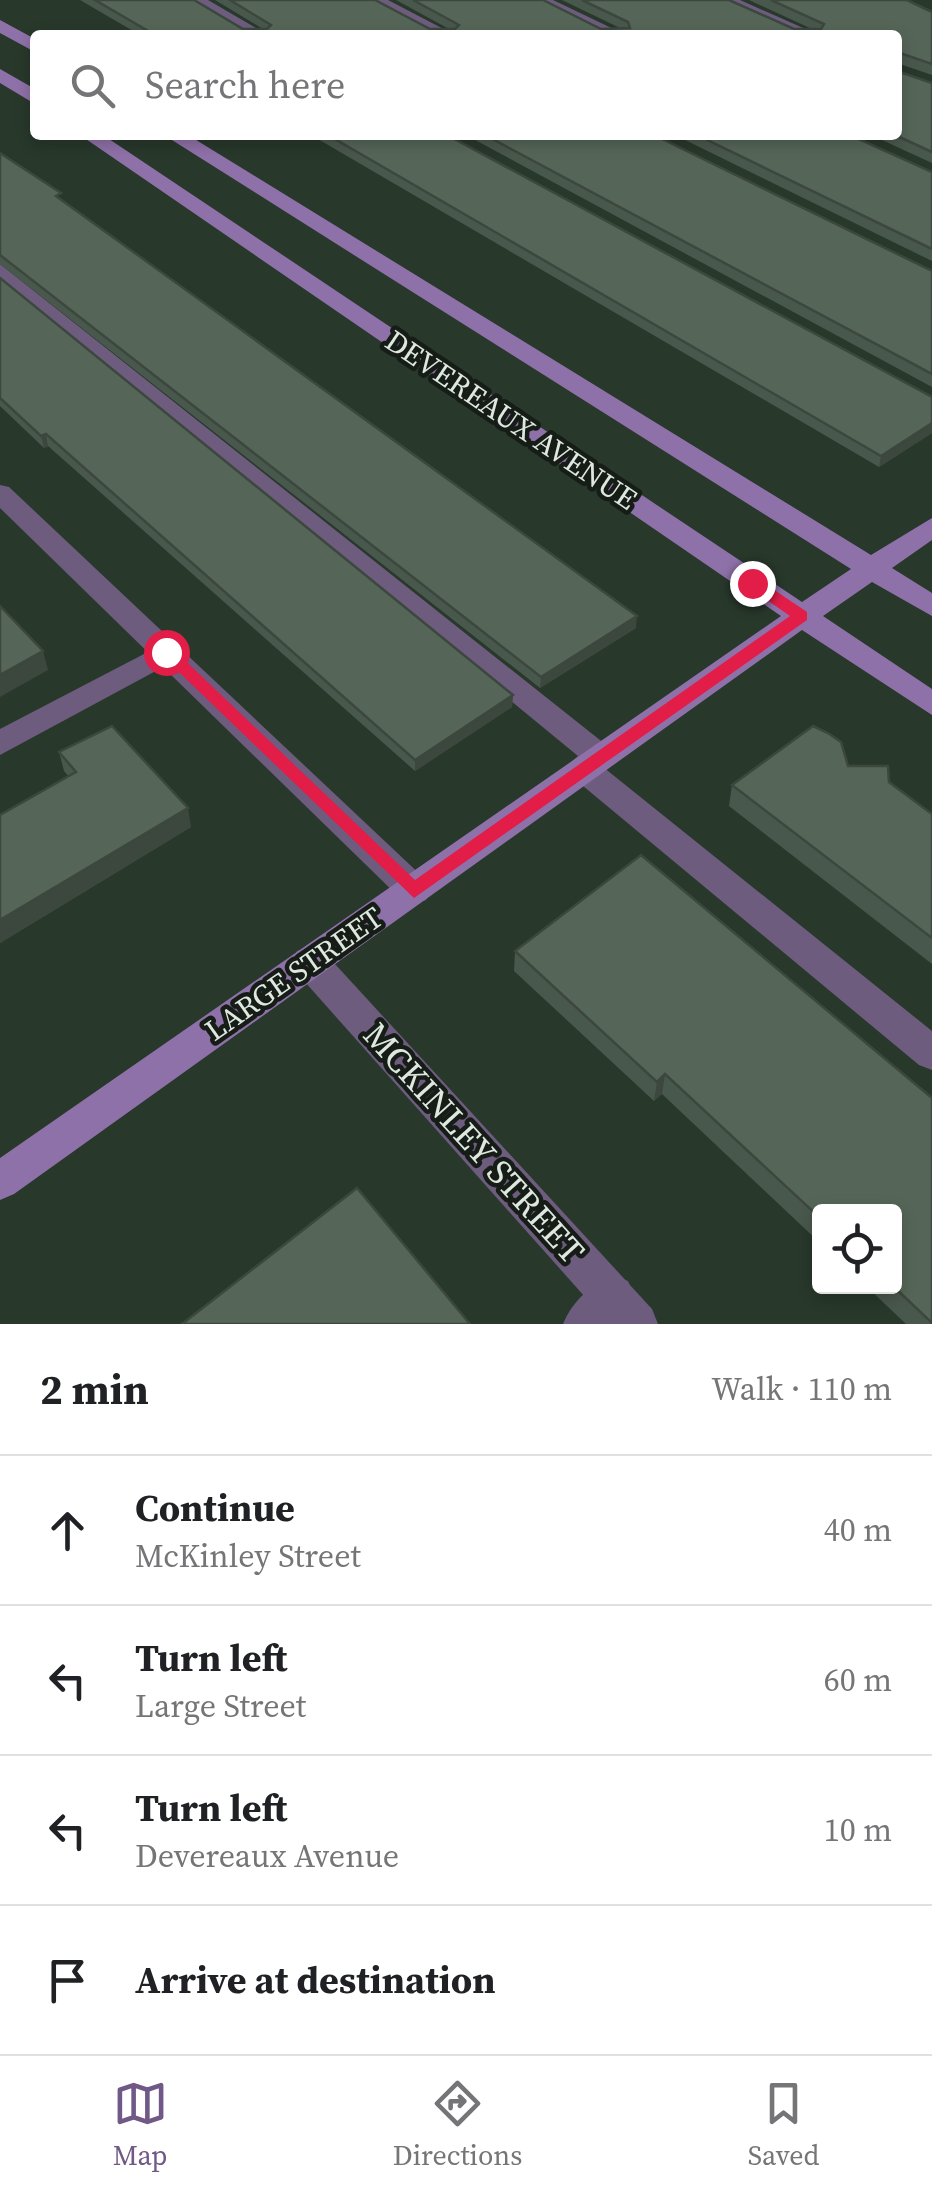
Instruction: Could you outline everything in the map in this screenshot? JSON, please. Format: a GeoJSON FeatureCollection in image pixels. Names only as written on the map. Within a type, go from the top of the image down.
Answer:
{"type":"FeatureCollection","features":[{"type":"Feature","properties":{"kind":"main road"},"geometry":{"type":"LineString","coordinates":[[0,24],[30,44]]}},
{"type":"Feature","properties":{"kind":"main road"},"geometry":{"type":"LineString","coordinates":[[0,75],[30,95]]}},
{"type":"Feature","properties":{"kind":"main road","name":"DEVEREAUX AVENUE"},"geometry":{"type":"LineString","coordinates":[[104,140],[180,167],[932,606]]}},
{"type":"Feature","properties":{"kind":"main road","name":"DEVEREAUX AVENUE"},"geometry":{"type":"LineString","coordinates":[[175,140],[180,167],[802,616],[932,704]]}},
{"type":"Feature","properties":{"kind":"main road","name":"LARGE STREET"},"geometry":{"type":"LineString","coordinates":[[0,1181],[591,761],[932,527]]}},
{"type":"Feature","properties":{"kind":"street"},"geometry":{"type":"LineString","coordinates":[[195,0],[250,30]]}},
{"type":"Feature","properties":{"kind":"street"},"geometry":{"type":"LineString","coordinates":[[374,0],[436,30]]}},
{"type":"Feature","properties":{"kind":"street"},"geometry":{"type":"LineString","coordinates":[[538,0],[606,30]]}},
{"type":"Feature","properties":{"kind":"street"},"geometry":{"type":"LineString","coordinates":[[726,0],[798,30]]}},
{"type":"Feature","properties":{"kind":"street"},"geometry":{"type":"LineString","coordinates":[[0,271],[591,761],[932,1053]]}},
{"type":"Feature","properties":{"kind":"street"},"geometry":{"type":"LineString","coordinates":[[6,505],[414,890]]}},
{"type":"Feature","properties":{"kind":"street"},"geometry":{"type":"LineString","coordinates":[[0,743],[166,652]]}},
{"type":"Feature","properties":{"kind":"street","name":"MCKINLEY STREET"},"geometry":{"type":"LineString","coordinates":[[310,962],[611,1315]]}},
{"type":"Feature","properties":{"kind":"building"},"geometry":{"type":"Polygon","coordinates":[[[95,0],[194,0],[243,29],[267,29],[271,25],[230,0],[375,0],[430,29],[455,29],[459,25],[413,0],[543,0],[601,29],[630,28],[628,22],[582,0],[729,0],[794,29],[821,29],[824,24],[771,0],[907,0],[932,12],[932,64],[902,54],[902,30],[146,30],[95,0]]]}},
{"type":"Feature","properties":{"kind":"building"},"geometry":{"type":"Polygon","coordinates":[[[902,73],[932,83],[932,152],[902,138],[902,73]]]}},
{"type":"Feature","properties":{"kind":"building"},"geometry":{"type":"Polygon","coordinates":[[[337,140],[456,140],[932,397],[932,423],[881,456],[337,140]]]}},
{"type":"Feature","properties":{"kind":"building"},"geometry":{"type":"Polygon","coordinates":[[[494,140],[664,140],[932,271],[932,374],[494,140]]]}},
{"type":"Feature","properties":{"kind":"building"},"geometry":{"type":"Polygon","coordinates":[[[707,140],[861,140],[932,172],[932,249],[707,140]]]}},
{"type":"Feature","properties":{"kind":"building"},"geometry":{"type":"Polygon","coordinates":[[[0,153],[61,193],[56,196],[637,616],[541,677],[0,255],[0,153]]]}},
{"type":"Feature","properties":{"kind":"building"},"geometry":{"type":"Polygon","coordinates":[[[0,278],[513,695],[415,760],[46,434],[41,436],[0,398],[0,278]]]}},
{"type":"Feature","properties":{"kind":"building"},"geometry":{"type":"Polygon","coordinates":[[[0,606],[43,651],[0,675],[0,606]]]}},
{"type":"Feature","properties":{"kind":"building"},"geometry":{"type":"Polygon","coordinates":[[[112,726],[188,808],[0,920],[0,815],[76,772],[59,752],[112,726]]]}},
{"type":"Feature","properties":{"kind":"building"},"geometry":{"type":"Polygon","coordinates":[[[813,726],[841,742],[848,766],[888,766],[889,782],[932,814],[932,938],[732,785],[813,726]]]}},
{"type":"Feature","properties":{"kind":"building"},"geometry":{"type":"Polygon","coordinates":[[[641,855],[932,1098],[932,1323],[901,1294],[902,1204],[812,1204],[812,1211],[665,1074],[657,1082],[515,951],[641,855]]]}},
{"type":"Feature","properties":{"kind":"building"},"geometry":{"type":"Polygon","coordinates":[[[357,1188],[470,1324],[182,1324],[357,1188]]]}},
{"type":"Feature","properties":{"kind":"route"},"geometry":{"type":"LineString","coordinates":[[166,652],[414,890],[582,767],[802,616],[752,583]]}}]}
